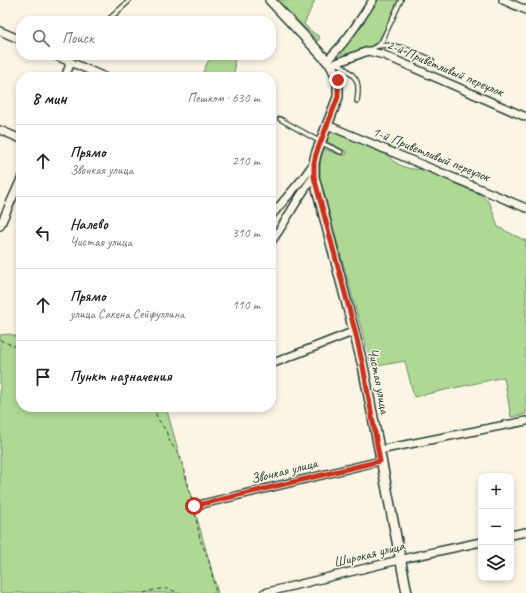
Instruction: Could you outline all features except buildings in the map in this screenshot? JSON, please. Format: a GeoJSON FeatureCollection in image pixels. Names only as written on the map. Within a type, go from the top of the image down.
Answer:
{"type":"FeatureCollection","features":[{"type":"Feature","properties":{"kind":"street"},"geometry":{"type":"LineString","coordinates":[[270,0],[332,62],[337,50],[348,38],[373,0]]}},
{"type":"Feature","properties":{"kind":"street"},"geometry":{"type":"LineString","coordinates":[[503,0],[526,10]]}},
{"type":"Feature","properties":{"kind":"street"},"geometry":{"type":"LineString","coordinates":[[0,31],[16,38]]}},
{"type":"Feature","properties":{"kind":"street","name":"2-й Приветливый переулок"},"geometry":{"type":"LineString","coordinates":[[332,62],[368,50],[391,58],[526,117]]}},
{"type":"Feature","properties":{"kind":"street"},"geometry":{"type":"LineString","coordinates":[[67,72],[71,60]]}},
{"type":"Feature","properties":{"kind":"street"},"geometry":{"type":"LineString","coordinates":[[73,60],[95,72]]}},
{"type":"Feature","properties":{"kind":"street","name":"Чистая улица"},"geometry":{"type":"LineString","coordinates":[[332,62],[338,80],[338,97],[320,142],[314,163],[314,177],[363,366],[380,461],[407,593]]}},
{"type":"Feature","properties":{"kind":"street","name":"1-й Приветливый переулок"},"geometry":{"type":"LineString","coordinates":[[327,125],[526,208]]}},
{"type":"Feature","properties":{"kind":"street"},"geometry":{"type":"LineString","coordinates":[[0,130],[16,137]]}},
{"type":"Feature","properties":{"kind":"street"},"geometry":{"type":"LineString","coordinates":[[276,210],[314,163]]}},
{"type":"Feature","properties":{"kind":"street"},"geometry":{"type":"LineString","coordinates":[[276,235],[304,189],[314,177]]}},
{"type":"Feature","properties":{"kind":"street"},"geometry":{"type":"LineString","coordinates":[[0,226],[16,190]]}},
{"type":"Feature","properties":{"kind":"street"},"geometry":{"type":"LineString","coordinates":[[276,362],[355,331]]}},
{"type":"Feature","properties":{"kind":"street"},"geometry":{"type":"LineString","coordinates":[[379,450],[526,421]]}},
{"type":"Feature","properties":{"kind":"street","name":"Звонкая улица"},"geometry":{"type":"LineString","coordinates":[[194,506],[380,461]]}},
{"type":"Feature","properties":{"kind":"street"},"geometry":{"type":"LineString","coordinates":[[514,534],[526,532]]}},
{"type":"Feature","properties":{"kind":"street","name":"Широкая улица"},"geometry":{"type":"LineString","coordinates":[[264,593],[478,543]]}},
{"type":"Feature","properties":{"kind":"lane"},"geometry":{"type":"LineString","coordinates":[[113,16],[128,2],[128,0]]}},
{"type":"Feature","properties":{"kind":"lane"},"geometry":{"type":"LineString","coordinates":[[377,46],[385,36],[401,0]]}},
{"type":"Feature","properties":{"kind":"lane"},"geometry":{"type":"LineString","coordinates":[[368,50],[377,46],[390,44],[402,47],[432,60]]}},
{"type":"Feature","properties":{"kind":"lane"},"geometry":{"type":"LineString","coordinates":[[332,62],[355,77],[359,90],[357,101]]}},
{"type":"Feature","properties":{"kind":"lane"},"geometry":{"type":"LineString","coordinates":[[280,119],[341,152]]}},
{"type":"Feature","properties":{"kind":"path"},"geometry":{"type":"LineString","coordinates":[[0,340],[16,347]]}},
{"type":"Feature","properties":{"kind":"path"},"geometry":{"type":"LineString","coordinates":[[155,412],[166,431],[170,442],[179,454],[183,463],[194,506],[200,539],[209,561],[216,593]]}},
{"type":"Feature","properties":{"kind":"path"},"geometry":{"type":"LineString","coordinates":[[144,593],[160,588],[178,593]]}},
{"type":"Feature","properties":{"kind":"green space"},"geometry":{"type":"Polygon","coordinates":[[[276,0],[315,0],[304,24],[320,37],[318,41],[276,0]]]}},
{"type":"Feature","properties":{"kind":"green space"},"geometry":{"type":"Polygon","coordinates":[[[378,0],[398,0],[383,33],[375,44],[369,48],[342,57],[342,52],[378,0]]]}},
{"type":"Feature","properties":{"kind":"green space"},"geometry":{"type":"Polygon","coordinates":[[[209,60],[234,60],[234,72],[203,72],[209,60]]]}},
{"type":"Feature","properties":{"kind":"green space"},"geometry":{"type":"Polygon","coordinates":[[[334,131],[386,154],[398,164],[413,169],[424,169],[481,195],[490,203],[498,227],[526,241],[526,414],[511,417],[504,377],[414,397],[405,361],[372,367],[320,178],[320,167],[324,149],[341,155],[346,155],[347,152],[328,142],[327,138],[330,132],[334,131]]]}},
{"type":"Feature","properties":{"kind":"green space"},"geometry":{"type":"Polygon","coordinates":[[[10,334],[16,336],[16,412],[167,412],[218,593],[0,593],[0,335],[10,334]]]}},
{"type":"Feature","properties":{"kind":"route"},"geometry":{"type":"LineString","coordinates":[[194,506],[380,461],[363,366],[355,331],[314,177],[314,163],[316,154],[338,97],[338,80]]}}]}
